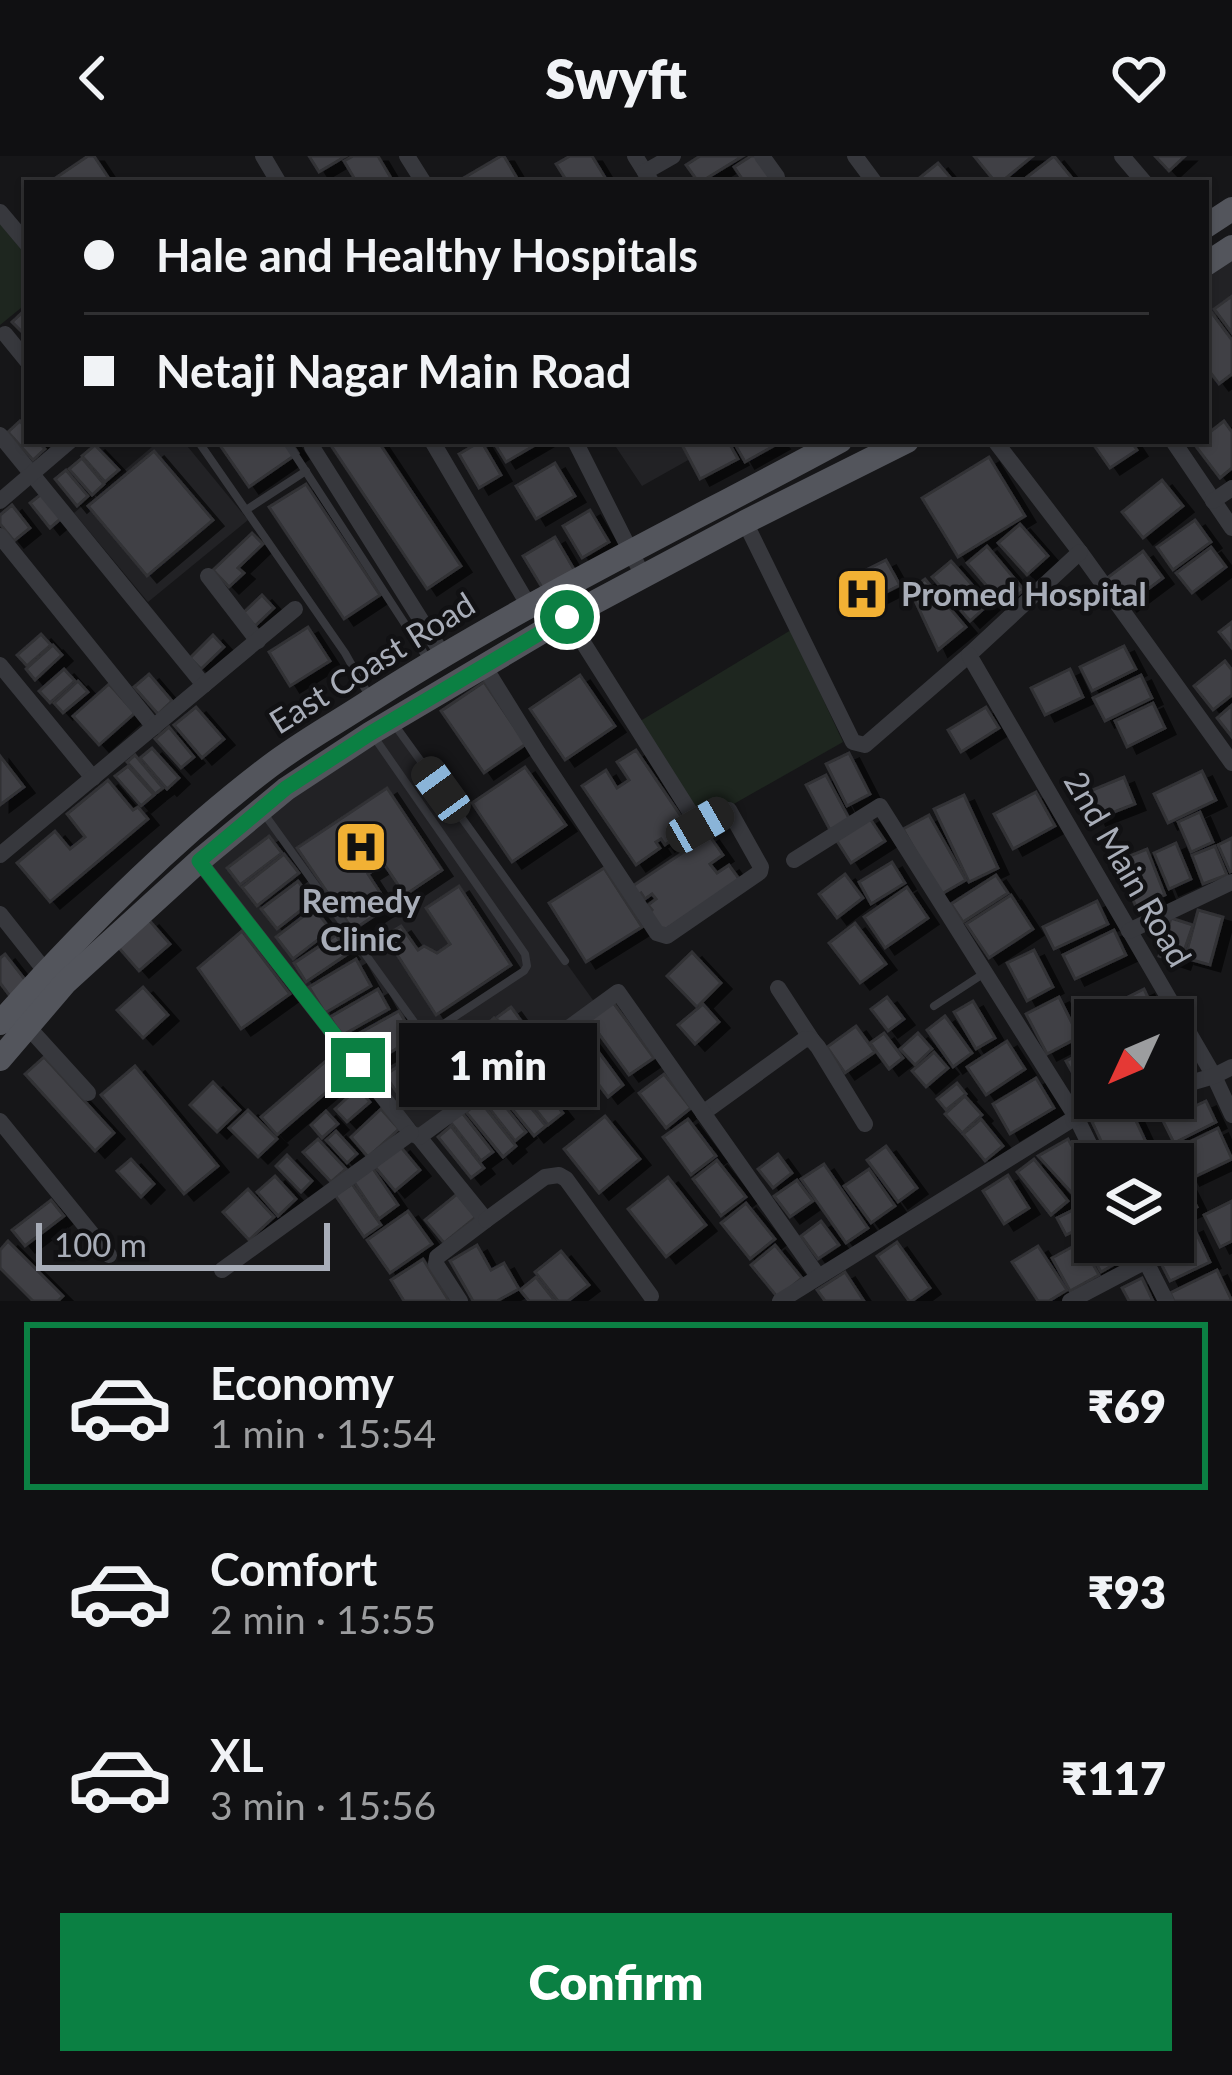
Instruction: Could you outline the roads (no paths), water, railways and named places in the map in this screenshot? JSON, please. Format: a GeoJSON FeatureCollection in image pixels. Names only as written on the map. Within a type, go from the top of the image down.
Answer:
{"type":"FeatureCollection","features":[{"type":"Feature","properties":{"kind":"main road","name":"East Coast Road"},"geometry":{"type":"LineString","coordinates":[[0,1059],[28,1027],[56,978],[178,842],[267,769],[436,658],[833,444]]}},
{"type":"Feature","properties":{"kind":"main road","name":"East Coast Road"},"geometry":{"type":"LineString","coordinates":[[0,1023],[286,788],[567,617],[902,444]]}},
{"type":"Feature","properties":{"kind":"street"},"geometry":{"type":"LineString","coordinates":[[644,170],[673,156]]}},
{"type":"Feature","properties":{"kind":"street"},"geometry":{"type":"LineString","coordinates":[[762,156],[777,176]]}},
{"type":"Feature","properties":{"kind":"street"},"geometry":{"type":"LineString","coordinates":[[1122,156],[1142,180]]}},
{"type":"Feature","properties":{"kind":"street"},"geometry":{"type":"LineString","coordinates":[[0,212],[24,240]]}},
{"type":"Feature","properties":{"kind":"street"},"geometry":{"type":"LineString","coordinates":[[4,334],[24,357]]}},
{"type":"Feature","properties":{"kind":"street"},"geometry":{"type":"LineString","coordinates":[[0,435],[204,685]]}},
{"type":"Feature","properties":{"kind":"street"},"geometry":{"type":"LineString","coordinates":[[0,500],[67,444]]}},
{"type":"Feature","properties":{"kind":"street"},"geometry":{"type":"LineString","coordinates":[[434,444],[530,606]]}},
{"type":"Feature","properties":{"kind":"street"},"geometry":{"type":"LineString","coordinates":[[577,444],[643,576]]}},
{"type":"Feature","properties":{"kind":"street"},"geometry":{"type":"LineString","coordinates":[[997,444],[1232,763]]}},
{"type":"Feature","properties":{"kind":"street"},"geometry":{"type":"LineString","coordinates":[[1175,444],[1232,528]]}},
{"type":"Feature","properties":{"kind":"street"},"geometry":{"type":"LineString","coordinates":[[312,447],[436,658]]}},
{"type":"Feature","properties":{"kind":"street"},"geometry":{"type":"LineString","coordinates":[[1213,502],[1232,488]]}},
{"type":"Feature","properties":{"kind":"street"},"geometry":{"type":"LineString","coordinates":[[746,522],[858,745],[865,745],[969,655],[1080,552]]}},
{"type":"Feature","properties":{"kind":"street"},"geometry":{"type":"LineString","coordinates":[[0,536],[154,727]]}},
{"type":"Feature","properties":{"kind":"street"},"geometry":{"type":"LineString","coordinates":[[208,576],[258,640]]}},
{"type":"Feature","properties":{"kind":"street"},"geometry":{"type":"LineString","coordinates":[[0,855],[295,609]]}},
{"type":"Feature","properties":{"kind":"street"},"geometry":{"type":"LineString","coordinates":[[484,666],[657,932],[667,936],[761,867],[729,809],[697,823],[567,617]]}},
{"type":"Feature","properties":{"kind":"street","name":"2nd Main Road"},"geometry":{"type":"LineString","coordinates":[[969,655],[1214,1076],[1232,1115]]}},
{"type":"Feature","properties":{"kind":"street"},"geometry":{"type":"LineString","coordinates":[[0,665],[93,778]]}},
{"type":"Feature","properties":{"kind":"street"},"geometry":{"type":"LineString","coordinates":[[794,860],[880,806],[1074,1114]]}},
{"type":"Feature","properties":{"kind":"street"},"geometry":{"type":"LineString","coordinates":[[199,861],[486,1220]]}},
{"type":"Feature","properties":{"kind":"street"},"geometry":{"type":"LineString","coordinates":[[1129,931],[1232,882]]}},
{"type":"Feature","properties":{"kind":"street"},"geometry":{"type":"LineString","coordinates":[[0,914],[56,978]]}},
{"type":"Feature","properties":{"kind":"street"},"geometry":{"type":"LineString","coordinates":[[778,988],[866,1124]]}},
{"type":"Feature","properties":{"kind":"street"},"geometry":{"type":"LineString","coordinates":[[222,1270],[619,992],[818,1276]]}},
{"type":"Feature","properties":{"kind":"street"},"geometry":{"type":"LineString","coordinates":[[28,1027],[88,1093]]}},
{"type":"Feature","properties":{"kind":"street"},"geometry":{"type":"LineString","coordinates":[[703,1113],[805,1039],[812,1040]]}},
{"type":"Feature","properties":{"kind":"street"},"geometry":{"type":"LineString","coordinates":[[1194,1082],[1232,1067]]}},
{"type":"Feature","properties":{"kind":"street"},"geometry":{"type":"LineString","coordinates":[[780,1301],[1074,1118]]}},
{"type":"Feature","properties":{"kind":"street"},"geometry":{"type":"LineString","coordinates":[[0,1121],[109,1255]]}},
{"type":"Feature","properties":{"kind":"street"},"geometry":{"type":"LineString","coordinates":[[460,1301],[436,1264],[437,1258],[545,1177],[560,1175],[651,1296]]}},
{"type":"Feature","properties":{"kind":"street"},"geometry":{"type":"LineString","coordinates":[[1070,1301],[1142,1263]]}},
{"type":"Feature","properties":{"kind":"street"},"geometry":{"type":"LineString","coordinates":[[1147,1263],[1166,1301]]}},
{"type":"Feature","properties":{"kind":"lane"},"geometry":{"type":"LineString","coordinates":[[200,444],[345,653],[371,700]]}},
{"type":"Feature","properties":{"kind":"lane"},"geometry":{"type":"LineString","coordinates":[[288,444],[436,658]]}},
{"type":"Feature","properties":{"kind":"lane"},"geometry":{"type":"LineString","coordinates":[[246,510],[306,471]]}},
{"type":"Feature","properties":{"kind":"lane"},"geometry":{"type":"LineString","coordinates":[[261,809],[422,1033],[433,1031],[524,970],[525,954],[382,727]]}},
{"type":"Feature","properties":{"kind":"lane"},"geometry":{"type":"LineString","coordinates":[[382,727],[565,961]]}},
{"type":"Feature","properties":{"kind":"lane"},"geometry":{"type":"LineString","coordinates":[[934,1006],[986,972]]}},
{"type":"Feature","properties":{"kind":"place","name":"Promed Hospital"},"geometry":{"type":"Point","coordinates":[862,594]}},
{"type":"Feature","properties":{"kind":"place","name":"Remedy Clinic"},"geometry":{"type":"Point","coordinates":[361,847]}}]}
